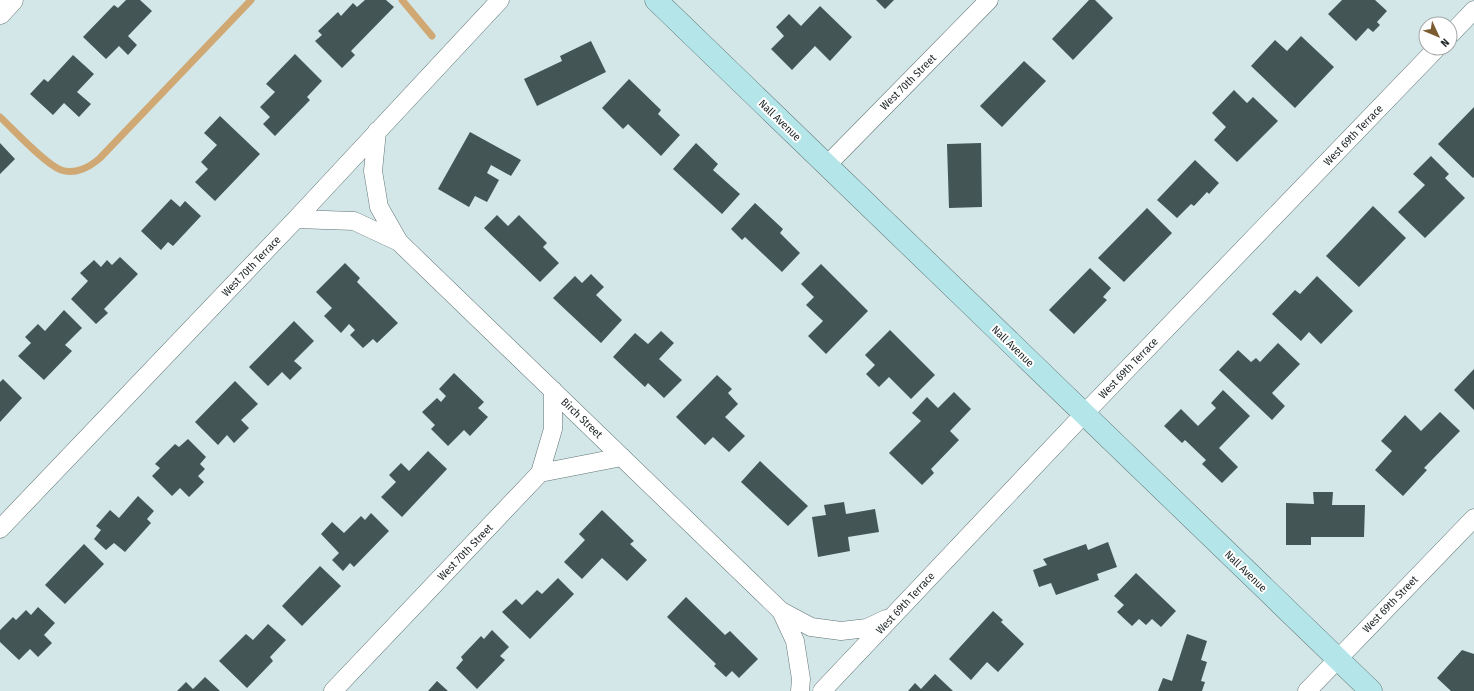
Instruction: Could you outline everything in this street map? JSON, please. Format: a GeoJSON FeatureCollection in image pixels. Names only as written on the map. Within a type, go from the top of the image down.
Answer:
{"type":"FeatureCollection","features":[{"type":"Feature","properties":{"kind":"main road","name":"Nall Avenue"},"geometry":{"type":"LineString","coordinates":[[656,0],[1371,691]]}},
{"type":"Feature","properties":{"kind":"street"},"geometry":{"type":"LineString","coordinates":[[0,13],[12,0]]}},
{"type":"Feature","properties":{"kind":"street","name":"West 70th Terrace"},"geometry":{"type":"LineString","coordinates":[[0,529],[296,219],[500,0]]}},
{"type":"Feature","properties":{"kind":"street","name":"West 70th Street"},"geometry":{"type":"LineString","coordinates":[[827,165],[989,0]]}},
{"type":"Feature","properties":{"kind":"street"},"geometry":{"type":"LineString","coordinates":[[1458,27],[1474,10]]}},
{"type":"Feature","properties":{"kind":"street","name":"West 69th Terrace"},"geometry":{"type":"LineString","coordinates":[[822,691],[1084,414],[1429,56]]}},
{"type":"Feature","properties":{"kind":"street"},"geometry":{"type":"LineString","coordinates":[[377,131],[373,171],[379,207],[400,242]]}},
{"type":"Feature","properties":{"kind":"street","name":"Birch Street"},"geometry":{"type":"LineString","coordinates":[[296,219],[354,221],[400,242],[781,611],[795,641],[801,679],[800,691]]}},
{"type":"Feature","properties":{"kind":"street"},"geometry":{"type":"LineString","coordinates":[[553,390],[553,429],[540,473],[622,457]]}},
{"type":"Feature","properties":{"kind":"street","name":"West 70th Street"},"geometry":{"type":"LineString","coordinates":[[333,691],[540,473]]}},
{"type":"Feature","properties":{"kind":"street","name":"West 69th Street"},"geometry":{"type":"LineString","coordinates":[[1307,691],[1474,518]]}},
{"type":"Feature","properties":{"kind":"street"},"geometry":{"type":"LineString","coordinates":[[781,611],[811,627],[841,631],[867,628],[894,615]]}},
{"type":"Feature","properties":{"kind":"building"},"geometry":{"type":"Polygon","coordinates":[[[126,0],[140,0],[152,11],[128,36],[137,45],[128,55],[119,46],[106,59],[83,37],[114,5],[118,8],[126,0]]]}},
{"type":"Feature","properties":{"kind":"building"},"geometry":{"type":"Polygon","coordinates":[[[365,0],[386,0],[394,7],[351,51],[355,55],[342,68],[315,41],[322,35],[318,31],[338,12],[341,16],[353,3],[357,7],[365,0]]]}},
{"type":"Feature","properties":{"kind":"building"},"geometry":{"type":"Polygon","coordinates":[[[876,0],[894,0],[885,9],[876,0]]]}},
{"type":"Feature","properties":{"kind":"building"},"geometry":{"type":"Polygon","coordinates":[[[1089,0],[1095,0],[1113,18],[1073,60],[1052,39],[1089,0]]]}},
{"type":"Feature","properties":{"kind":"building"},"geometry":{"type":"Polygon","coordinates":[[[1342,0],[1375,0],[1387,11],[1377,22],[1380,25],[1373,32],[1368,28],[1356,41],[1328,14],[1342,0]]]}},
{"type":"Feature","properties":{"kind":"building"},"geometry":{"type":"Polygon","coordinates":[[[820,6],[852,37],[830,61],[815,46],[792,70],[771,49],[784,36],[776,27],[789,14],[801,26],[820,6]]]}},
{"type":"Feature","properties":{"kind":"building"},"geometry":{"type":"Polygon","coordinates":[[[1301,36],[1334,67],[1295,108],[1251,66],[1275,40],[1287,51],[1301,36]]]}},
{"type":"Feature","properties":{"kind":"building"},"geometry":{"type":"Polygon","coordinates":[[[591,41],[606,72],[537,106],[524,79],[562,61],[560,56],[591,41]]]}},
{"type":"Feature","properties":{"kind":"building"},"geometry":{"type":"Polygon","coordinates":[[[295,54],[322,81],[307,97],[310,100],[275,136],[263,124],[270,117],[260,107],[275,92],[266,84],[295,54]]]}},
{"type":"Feature","properties":{"kind":"building"},"geometry":{"type":"Polygon","coordinates":[[[73,55],[94,74],[77,92],[91,104],[79,117],[64,103],[53,115],[30,94],[44,79],[48,82],[73,55]]]}},
{"type":"Feature","properties":{"kind":"building"},"geometry":{"type":"Polygon","coordinates":[[[1024,61],[1046,81],[1002,127],[980,106],[1024,61]]]}},
{"type":"Feature","properties":{"kind":"building"},"geometry":{"type":"Polygon","coordinates":[[[629,79],[661,110],[658,114],[680,135],[661,156],[628,124],[623,129],[602,108],[629,79]]]}},
{"type":"Feature","properties":{"kind":"building"},"geometry":{"type":"Polygon","coordinates":[[[1234,90],[1247,103],[1253,97],[1278,121],[1237,162],[1214,140],[1226,127],[1212,113],[1234,90]]]}},
{"type":"Feature","properties":{"kind":"building"},"geometry":{"type":"Polygon","coordinates":[[[1474,107],[1474,177],[1473,178],[1438,144],[1474,107]]]}},
{"type":"Feature","properties":{"kind":"building"},"geometry":{"type":"Polygon","coordinates":[[[220,116],[260,154],[215,201],[195,182],[208,169],[201,162],[217,145],[204,133],[220,116]]]}},
{"type":"Feature","properties":{"kind":"building"},"geometry":{"type":"Polygon","coordinates":[[[470,132],[521,160],[511,176],[491,165],[487,173],[499,180],[487,202],[475,196],[469,207],[438,189],[470,132]]]}},
{"type":"Feature","properties":{"kind":"building"},"geometry":{"type":"Polygon","coordinates":[[[0,143],[15,159],[0,174],[0,143]]]}},
{"type":"Feature","properties":{"kind":"building"},"geometry":{"type":"Polygon","coordinates":[[[696,143],[718,164],[713,170],[740,194],[722,214],[673,169],[696,143]]]}},
{"type":"Feature","properties":{"kind":"building"},"geometry":{"type":"Polygon","coordinates":[[[981,143],[982,207],[949,208],[947,144],[981,143]]]}},
{"type":"Feature","properties":{"kind":"building"},"geometry":{"type":"Polygon","coordinates":[[[1431,156],[1449,174],[1445,178],[1465,198],[1425,238],[1398,212],[1425,185],[1413,174],[1431,156]]]}},
{"type":"Feature","properties":{"kind":"building"},"geometry":{"type":"Polygon","coordinates":[[[1195,160],[1219,183],[1209,194],[1207,192],[1194,206],[1191,204],[1177,218],[1157,200],[1195,160]]]}},
{"type":"Feature","properties":{"kind":"building"},"geometry":{"type":"Polygon","coordinates":[[[171,199],[180,207],[185,201],[201,216],[173,246],[168,242],[161,250],[141,231],[171,199]]]}},
{"type":"Feature","properties":{"kind":"building"},"geometry":{"type":"Polygon","coordinates":[[[755,203],[783,229],[780,233],[800,253],[782,272],[745,237],[742,240],[731,229],[755,203]]]}},
{"type":"Feature","properties":{"kind":"building"},"geometry":{"type":"Polygon","coordinates":[[[1373,206],[1406,238],[1359,287],[1326,256],[1373,206]]]}},
{"type":"Feature","properties":{"kind":"building"},"geometry":{"type":"Polygon","coordinates":[[[1147,208],[1172,233],[1124,282],[1098,258],[1147,208]]]}},
{"type":"Feature","properties":{"kind":"building"},"geometry":{"type":"Polygon","coordinates":[[[497,215],[508,226],[519,215],[547,243],[543,247],[559,263],[540,282],[484,228],[497,215]]]}},
{"type":"Feature","properties":{"kind":"building"},"geometry":{"type":"Polygon","coordinates":[[[120,257],[138,274],[104,309],[108,313],[96,324],[71,299],[88,281],[80,273],[94,260],[101,267],[107,260],[112,265],[120,257]]]}},
{"type":"Feature","properties":{"kind":"building"},"geometry":{"type":"Polygon","coordinates":[[[345,263],[360,278],[357,282],[398,323],[377,343],[373,339],[363,348],[350,335],[355,330],[349,324],[341,333],[324,316],[332,308],[316,292],[345,263]]]}},
{"type":"Feature","properties":{"kind":"building"},"geometry":{"type":"Polygon","coordinates":[[[821,264],[868,311],[826,354],[808,336],[823,321],[806,305],[814,297],[801,284],[821,264]]]}},
{"type":"Feature","properties":{"kind":"building"},"geometry":{"type":"Polygon","coordinates":[[[1090,268],[1111,288],[1103,297],[1107,300],[1074,334],[1049,310],[1090,268]]]}},
{"type":"Feature","properties":{"kind":"building"},"geometry":{"type":"Polygon","coordinates":[[[591,274],[604,287],[596,295],[622,320],[601,343],[553,298],[575,276],[582,283],[591,274]]]}},
{"type":"Feature","properties":{"kind":"building"},"geometry":{"type":"Polygon","coordinates":[[[1317,276],[1353,311],[1321,344],[1309,332],[1301,341],[1272,314],[1295,290],[1300,294],[1317,276]]]}},
{"type":"Feature","properties":{"kind":"building"},"geometry":{"type":"Polygon","coordinates":[[[64,310],[82,328],[65,345],[72,351],[44,380],[18,356],[31,343],[25,337],[38,324],[45,331],[64,310]]]}},
{"type":"Feature","properties":{"kind":"building"},"geometry":{"type":"Polygon","coordinates":[[[294,321],[314,341],[294,361],[302,368],[290,380],[282,372],[268,386],[249,367],[294,321]]]}},
{"type":"Feature","properties":{"kind":"building"},"geometry":{"type":"Polygon","coordinates":[[[890,330],[935,375],[911,399],[889,377],[879,387],[866,374],[875,365],[865,355],[890,330]]]}},
{"type":"Feature","properties":{"kind":"building"},"geometry":{"type":"Polygon","coordinates":[[[661,331],[674,343],[659,359],[682,380],[664,398],[648,383],[645,387],[613,357],[635,333],[648,344],[661,331]]]}},
{"type":"Feature","properties":{"kind":"building"},"geometry":{"type":"Polygon","coordinates":[[[1278,343],[1300,364],[1272,393],[1285,406],[1272,420],[1219,370],[1238,350],[1251,362],[1256,358],[1260,362],[1278,343]]]}},
{"type":"Feature","properties":{"kind":"building"},"geometry":{"type":"Polygon","coordinates":[[[1474,369],[1474,410],[1454,390],[1474,369]]]}},
{"type":"Feature","properties":{"kind":"building"},"geometry":{"type":"Polygon","coordinates":[[[454,373],[484,402],[478,408],[488,417],[470,436],[464,430],[448,446],[431,429],[435,425],[422,412],[437,398],[441,402],[446,396],[439,389],[454,373]]]}},
{"type":"Feature","properties":{"kind":"building"},"geometry":{"type":"Polygon","coordinates":[[[717,375],[732,389],[728,393],[738,404],[725,417],[745,436],[729,452],[713,437],[705,445],[676,417],[717,375]]]}},
{"type":"Feature","properties":{"kind":"building"},"geometry":{"type":"Polygon","coordinates":[[[3,379],[22,398],[0,422],[0,382],[3,379]]]}},
{"type":"Feature","properties":{"kind":"building"},"geometry":{"type":"Polygon","coordinates":[[[235,381],[258,404],[241,420],[249,428],[234,443],[227,435],[218,445],[195,422],[235,381]]]}},
{"type":"Feature","properties":{"kind":"building"},"geometry":{"type":"Polygon","coordinates":[[[1223,390],[1250,416],[1219,448],[1238,467],[1222,483],[1202,464],[1206,460],[1185,440],[1182,443],[1164,426],[1181,409],[1198,426],[1216,408],[1211,403],[1223,390]]]}},
{"type":"Feature","properties":{"kind":"building"},"geometry":{"type":"Polygon","coordinates":[[[954,392],[971,409],[950,431],[959,440],[931,469],[934,473],[922,485],[889,453],[921,421],[912,413],[927,397],[938,408],[954,392]]]}},
{"type":"Feature","properties":{"kind":"building"},"geometry":{"type":"Polygon","coordinates":[[[1440,412],[1460,431],[1424,468],[1427,470],[1403,496],[1375,470],[1392,451],[1381,441],[1405,415],[1421,431],[1440,412]]]}},
{"type":"Feature","properties":{"kind":"building"},"geometry":{"type":"Polygon","coordinates":[[[188,439],[206,457],[200,464],[205,469],[198,476],[204,482],[189,497],[180,488],[172,496],[152,476],[160,468],[155,464],[175,444],[179,447],[188,439]]]}},
{"type":"Feature","properties":{"kind":"building"},"geometry":{"type":"Polygon","coordinates":[[[428,451],[447,469],[402,517],[381,497],[396,482],[389,475],[401,463],[409,471],[428,451]]]}},
{"type":"Feature","properties":{"kind":"building"},"geometry":{"type":"Polygon","coordinates":[[[760,461],[808,506],[788,526],[741,482],[760,461]]]}},
{"type":"Feature","properties":{"kind":"building"},"geometry":{"type":"Polygon","coordinates":[[[1313,492],[1333,492],[1332,505],[1365,505],[1364,537],[1311,537],[1311,545],[1286,545],[1286,503],[1314,504],[1313,492]]]}},
{"type":"Feature","properties":{"kind":"building"},"geometry":{"type":"Polygon","coordinates":[[[138,496],[154,511],[147,519],[151,523],[125,552],[114,543],[106,550],[94,539],[101,530],[96,526],[110,510],[119,518],[138,496]]]}},
{"type":"Feature","properties":{"kind":"building"},"geometry":{"type":"Polygon","coordinates":[[[844,502],[846,514],[875,509],[879,532],[848,537],[850,551],[818,557],[812,517],[826,515],[824,505],[844,502]]]}},
{"type":"Feature","properties":{"kind":"building"},"geometry":{"type":"Polygon","coordinates":[[[602,510],[634,541],[630,544],[647,560],[627,581],[602,558],[582,579],[564,562],[585,540],[579,534],[602,510]]]}},
{"type":"Feature","properties":{"kind":"building"},"geometry":{"type":"Polygon","coordinates":[[[371,513],[389,531],[354,567],[350,563],[343,571],[332,560],[339,553],[321,534],[332,522],[344,533],[361,516],[365,520],[371,513]]]}},
{"type":"Feature","properties":{"kind":"building"},"geometry":{"type":"Polygon","coordinates":[[[1108,542],[1117,567],[1097,574],[1099,580],[1056,595],[1051,583],[1039,587],[1033,570],[1047,565],[1043,559],[1086,544],[1088,550],[1108,542]]]}},
{"type":"Feature","properties":{"kind":"building"},"geometry":{"type":"Polygon","coordinates":[[[84,544],[104,564],[65,604],[45,585],[84,544]]]}},
{"type":"Feature","properties":{"kind":"building"},"geometry":{"type":"Polygon","coordinates":[[[320,566],[341,586],[302,626],[282,606],[320,566]]]}},
{"type":"Feature","properties":{"kind":"building"},"geometry":{"type":"Polygon","coordinates":[[[1136,573],[1176,611],[1161,627],[1152,619],[1146,625],[1139,619],[1132,626],[1117,612],[1124,605],[1114,596],[1136,573]]]}},
{"type":"Feature","properties":{"kind":"building"},"geometry":{"type":"Polygon","coordinates":[[[558,578],[574,594],[530,639],[502,612],[516,599],[522,605],[537,590],[542,594],[558,578]]]}},
{"type":"Feature","properties":{"kind":"building"},"geometry":{"type":"Polygon","coordinates":[[[686,597],[725,635],[730,631],[758,659],[739,678],[732,671],[726,677],[714,666],[716,664],[667,617],[686,597]]]}},
{"type":"Feature","properties":{"kind":"building"},"geometry":{"type":"Polygon","coordinates":[[[38,607],[55,623],[44,635],[52,643],[38,657],[30,649],[19,660],[0,642],[0,630],[13,617],[16,620],[26,610],[31,615],[38,607]]]}},
{"type":"Feature","properties":{"kind":"building"},"geometry":{"type":"Polygon","coordinates":[[[993,611],[1003,620],[1001,622],[1024,644],[998,672],[987,662],[971,680],[949,659],[993,611]]]}},
{"type":"Feature","properties":{"kind":"building"},"geometry":{"type":"Polygon","coordinates":[[[268,624],[286,640],[270,657],[273,661],[247,688],[219,661],[246,634],[253,640],[268,624]]]}},
{"type":"Feature","properties":{"kind":"building"},"geometry":{"type":"Polygon","coordinates":[[[492,630],[509,647],[500,656],[505,660],[477,689],[456,668],[463,660],[461,657],[481,636],[484,639],[492,630]]]}},
{"type":"Feature","properties":{"kind":"building"},"geometry":{"type":"Polygon","coordinates":[[[1187,634],[1207,641],[1201,660],[1207,662],[1201,681],[1205,682],[1202,691],[1158,691],[1163,678],[1172,681],[1187,634]]]}},
{"type":"Feature","properties":{"kind":"building"},"geometry":{"type":"Polygon","coordinates":[[[1462,650],[1474,654],[1474,691],[1451,691],[1437,678],[1462,650]]]}},
{"type":"Feature","properties":{"kind":"building"},"geometry":{"type":"Polygon","coordinates":[[[935,674],[953,691],[908,691],[915,683],[921,689],[935,674]]]}},
{"type":"Feature","properties":{"kind":"building"},"geometry":{"type":"Polygon","coordinates":[[[205,677],[220,691],[177,691],[186,682],[193,689],[205,677]]]}},
{"type":"Feature","properties":{"kind":"building"},"geometry":{"type":"Polygon","coordinates":[[[437,681],[448,691],[428,691],[437,681]]]}},
{"type":"Feature","properties":{"kind":"waterway"},"geometry":{"type":"LineString","coordinates":[[0,117],[38,154],[54,166],[61,170],[72,172],[87,167],[100,158],[251,0]]}},
{"type":"Feature","properties":{"kind":"waterway"},"geometry":{"type":"LineString","coordinates":[[402,0],[432,36]]}}]}
